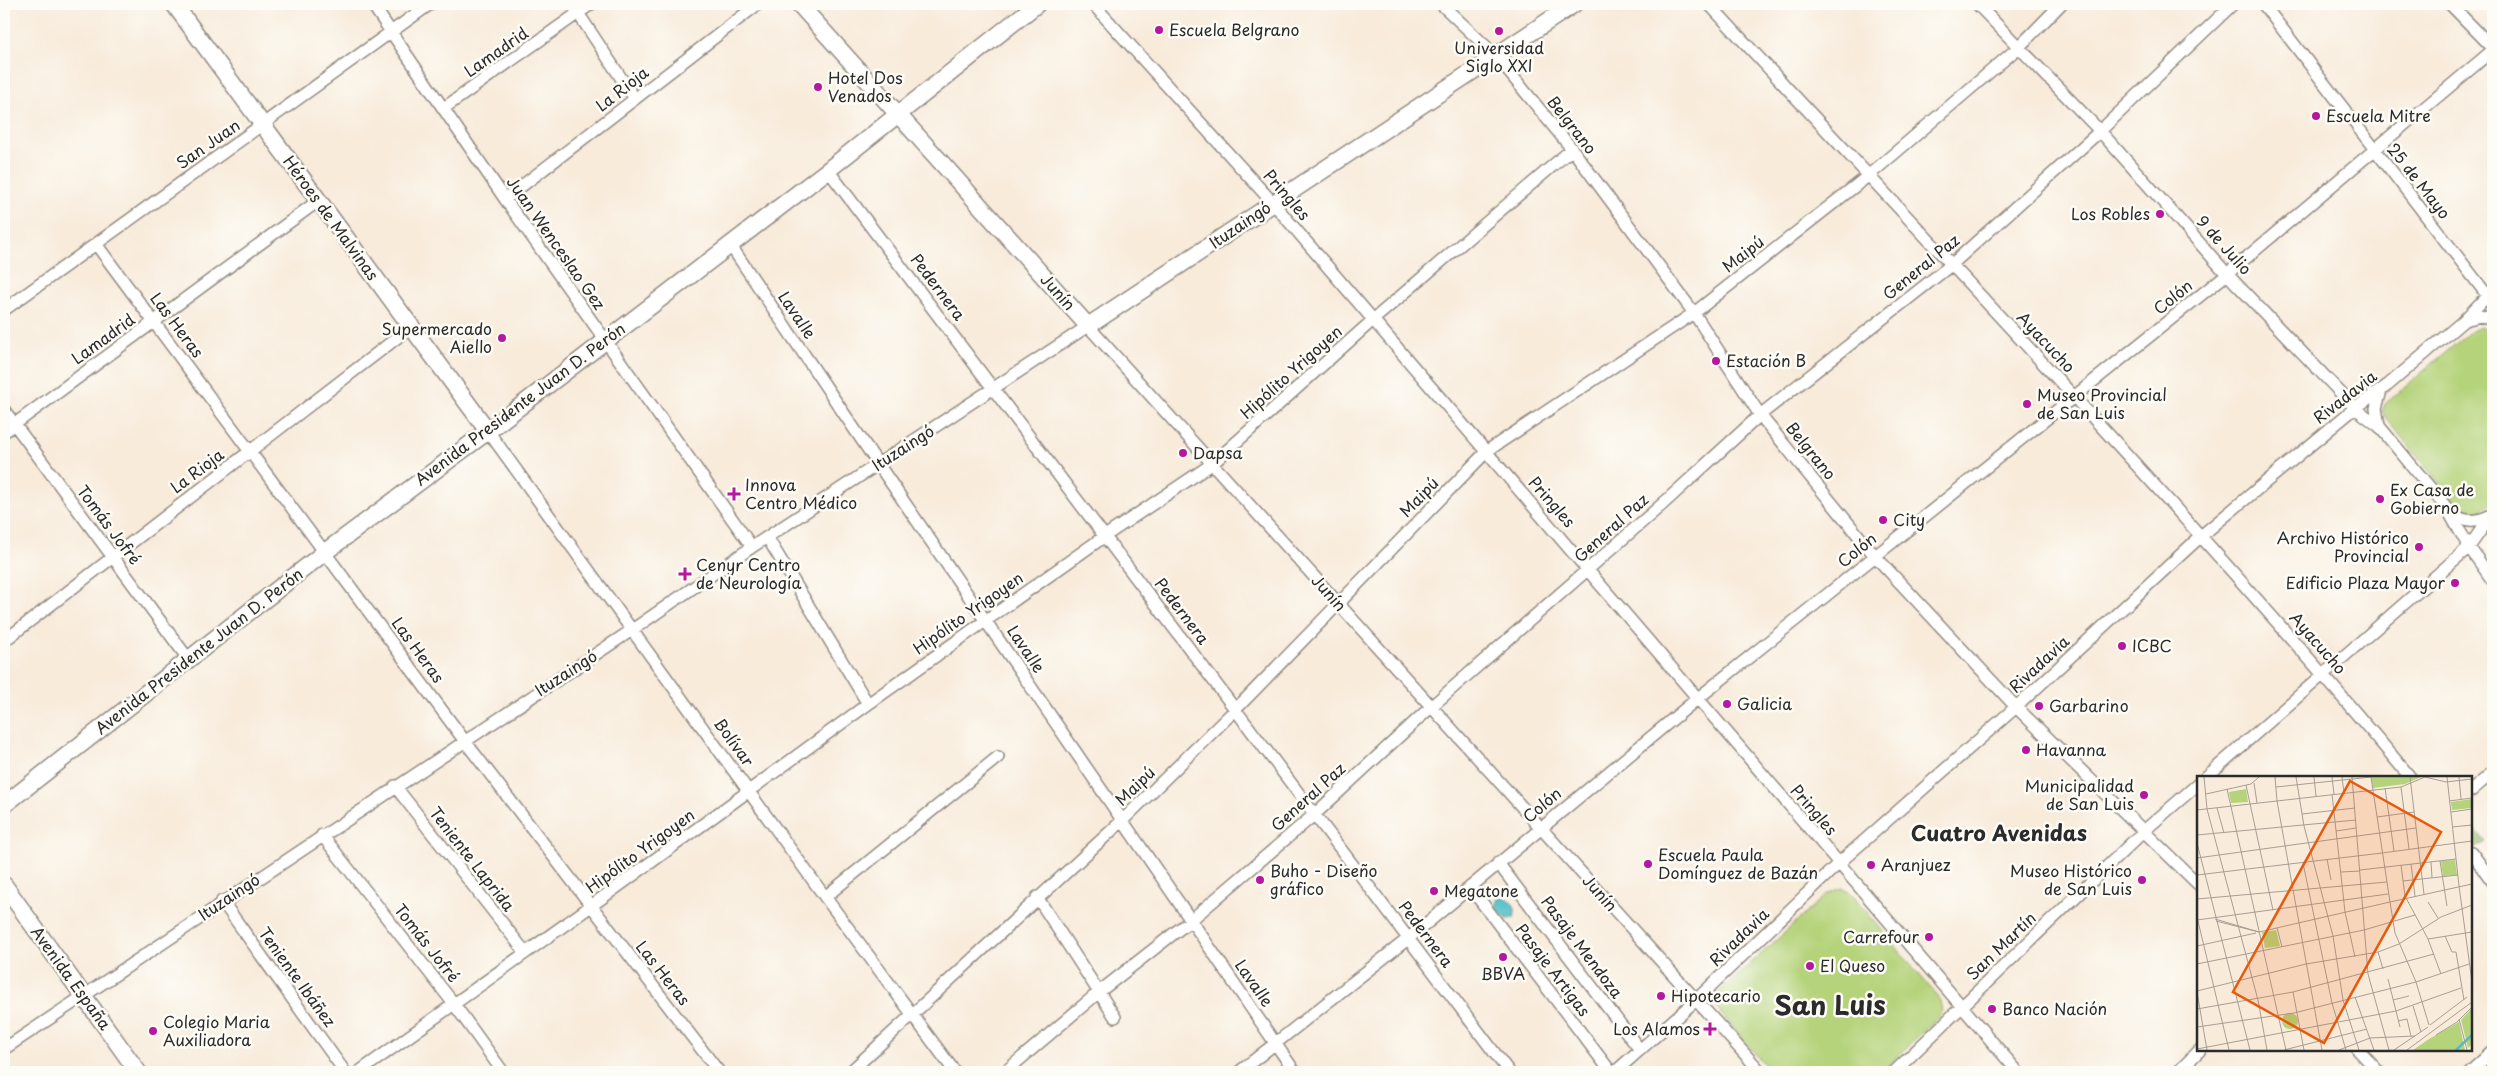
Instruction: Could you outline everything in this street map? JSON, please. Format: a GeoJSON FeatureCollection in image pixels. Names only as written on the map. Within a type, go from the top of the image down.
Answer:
{"type":"FeatureCollection","features":[{"type":"Feature","properties":{"kind":"main road","name":"Héroes de Malvinas"},"geometry":{"type":"LineString","coordinates":[[174,4],[488,431]]}},
{"type":"Feature","properties":{"kind":"main road","name":"Junín"},"geometry":{"type":"LineString","coordinates":[[799,4],[1088,326]]}},
{"type":"Feature","properties":{"kind":"main road","name":"Avenida Presidente Juan D. Perón"},"geometry":{"type":"LineString","coordinates":[[4,805],[325,552],[488,431],[730,243],[828,170],[896,114],[1037,4]]}},
{"type":"Feature","properties":{"kind":"main road","name":"Ituzaingó"},"geometry":{"type":"LineString","coordinates":[[1088,326],[1574,4]]}},
{"type":"Feature","properties":{"kind":"main road","name":"Avenida España"},"geometry":{"type":"LineString","coordinates":[[4,885],[138,1072]]}},
{"type":"Feature","properties":{"kind":"street","name":"Juan Wenceslao Gez"},"geometry":{"type":"LineString","coordinates":[[372,4],[505,199],[752,546]]}},
{"type":"Feature","properties":{"kind":"street","name":"San Juan"},"geometry":{"type":"LineString","coordinates":[[4,310],[430,4]]}},
{"type":"Feature","properties":{"kind":"street","name":"Lamadrid"},"geometry":{"type":"LineString","coordinates":[[444,108],[575,8],[591,4]]}},
{"type":"Feature","properties":{"kind":"street","name":"La Rioja"},"geometry":{"type":"LineString","coordinates":[[505,199],[758,4]]}},
{"type":"Feature","properties":{"kind":"street","name":"Pringles"},"geometry":{"type":"LineString","coordinates":[[1093,4],[1273,204],[1487,451],[1697,699],[2018,1072]]}},
{"type":"Feature","properties":{"kind":"street","name":"Belgrano"},"geometry":{"type":"LineString","coordinates":[[1441,4],[1495,55],[1572,149],[1694,313],[1760,415],[1875,556],[2016,707],[2197,883]]}},
{"type":"Feature","properties":{"kind":"street","name":"Ayacucho"},"geometry":{"type":"LineString","coordinates":[[1709,4],[2201,536],[2324,674],[2409,776]]}},
{"type":"Feature","properties":{"kind":"street","name":"9 de Julio"},"geometry":{"type":"LineString","coordinates":[[1977,4],[2100,131],[2227,274],[2355,408],[2379,426],[2454,515],[2465,520],[2480,520],[2492,514]]}},
{"type":"Feature","properties":{"kind":"street","name":"Maipú"},"geometry":{"type":"LineString","coordinates":[[850,1072],[1037,897],[1123,820],[1236,709],[1487,451],[1694,313],[1868,176],[2019,47],[2060,4]]}},
{"type":"Feature","properties":{"kind":"street","name":"General Paz"},"geometry":{"type":"LineString","coordinates":[[1005,1072],[1099,992],[1191,920],[1315,814],[1432,706],[1589,570],[1760,415],[1951,265],[2100,131],[2233,4]]}},
{"type":"Feature","properties":{"kind":"street","name":"25 de Mayo"},"geometry":{"type":"LineString","coordinates":[[2263,4],[2375,151],[2490,293],[2493,307]]}},
{"type":"Feature","properties":{"kind":"street"},"geometry":{"type":"LineString","coordinates":[[2450,4],[2493,49]]}},
{"type":"Feature","properties":{"kind":"street"},"geometry":{"type":"LineString","coordinates":[[575,8],[635,99]]}},
{"type":"Feature","properties":{"kind":"street","name":"Colón"},"geometry":{"type":"LineString","coordinates":[[1238,1072],[1409,938],[1697,699],[2227,274],[2375,151],[2493,49]]}},
{"type":"Feature","properties":{"kind":"street","name":"Hipólito Yrigoyen"},"geometry":{"type":"LineString","coordinates":[[359,1072],[868,704],[1105,536],[1212,464],[1373,320],[1572,149]]}},
{"type":"Feature","properties":{"kind":"street","name":"Pedernera"},"geometry":{"type":"LineString","coordinates":[[828,170],[1509,1072]]}},
{"type":"Feature","properties":{"kind":"street","name":"Lamadrid"},"geometry":{"type":"LineString","coordinates":[[4,432],[318,200]]}},
{"type":"Feature","properties":{"kind":"street","name":"Lavalle"},"geometry":{"type":"LineString","coordinates":[[730,243],[878,464],[1295,1072]]}},
{"type":"Feature","properties":{"kind":"street","name":"Las Heras"},"geometry":{"type":"LineString","coordinates":[[96,244],[464,740],[719,1072]]}},
{"type":"Feature","properties":{"kind":"street","name":"Rivadavia"},"geometry":{"type":"LineString","coordinates":[[1613,1072],[1696,1000],[1839,863],[2016,707],[2201,536],[2355,408],[2381,391],[2462,322],[2490,293]]}},
{"type":"Feature","properties":{"kind":"street"},"geometry":{"type":"LineString","coordinates":[[2462,322],[2476,317],[2493,319]]}},
{"type":"Feature","properties":{"kind":"street","name":"Ituzaingó"},"geometry":{"type":"LineString","coordinates":[[4,1049],[394,786],[632,630],[752,546],[995,389],[1088,326]]}},
{"type":"Feature","properties":{"kind":"street","name":"Junín"},"geometry":{"type":"LineString","coordinates":[[1088,326],[1761,1072]]}},
{"type":"Feature","properties":{"kind":"street","name":"La Rioja"},"geometry":{"type":"LineString","coordinates":[[4,641],[411,327]]}},
{"type":"Feature","properties":{"kind":"street"},"geometry":{"type":"LineString","coordinates":[[2379,426],[2376,408],[2381,391]]}},
{"type":"Feature","properties":{"kind":"street","name":"Tomás Jofré"},"geometry":{"type":"LineString","coordinates":[[4,410],[189,660]]}},
{"type":"Feature","properties":{"kind":"street","name":"Bolívar"},"geometry":{"type":"LineString","coordinates":[[488,431],[825,897],[955,1072]]}},
{"type":"Feature","properties":{"kind":"street","name":"9 de Julio"},"geometry":{"type":"LineString","coordinates":[[2446,507],[2469,547],[2493,581]]}},
{"type":"Feature","properties":{"kind":"street"},"geometry":{"type":"LineString","coordinates":[[2207,776],[2469,547],[2492,514]]}},
{"type":"Feature","properties":{"kind":"street"},"geometry":{"type":"LineString","coordinates":[[767,537],[868,704]]}},
{"type":"Feature","properties":{"kind":"street"},"geometry":{"type":"LineString","coordinates":[[825,897],[998,757]]}},
{"type":"Feature","properties":{"kind":"street"},"geometry":{"type":"LineString","coordinates":[[2472,790],[2493,772]]}},
{"type":"Feature","properties":{"kind":"street","name":"San Martín"},"geometry":{"type":"LineString","coordinates":[[1894,1072],[2144,830],[2197,785]]}},
{"type":"Feature","properties":{"kind":"street","name":"Teniente Laprida"},"geometry":{"type":"LineString","coordinates":[[394,786],[525,952]]}},
{"type":"Feature","properties":{"kind":"street","name":"Tomás Jofré"},"geometry":{"type":"LineString","coordinates":[[322,835],[454,1004],[503,1072]]}},
{"type":"Feature","properties":{"kind":"street"},"geometry":{"type":"LineString","coordinates":[[2472,853],[2493,882]]}},
{"type":"Feature","properties":{"kind":"street","name":"Pasaje Mendoza"},"geometry":{"type":"LineString","coordinates":[[1498,863],[1640,1050]]}},
{"type":"Feature","properties":{"kind":"street","name":"Pasaje Artigas"},"geometry":{"type":"LineString","coordinates":[[1470,887],[1613,1072]]}},
{"type":"Feature","properties":{"kind":"street"},"geometry":{"type":"LineString","coordinates":[[1037,897],[1115,1017]]}},
{"type":"Feature","properties":{"kind":"street","name":"Teniente Ibáñez"},"geometry":{"type":"LineString","coordinates":[[222,901],[345,1072]]}},
{"type":"Feature","properties":{"kind":"street"},"geometry":{"type":"LineString","coordinates":[[2178,1072],[2199,1051]]}},
{"type":"Feature","properties":{"kind":"street"},"geometry":{"type":"LineString","coordinates":[[2359,1051],[2379,1072]]}},
{"type":"Feature","properties":{"kind":"street"},"geometry":{"type":"LineString","coordinates":[[2470,1072],[2493,1051]]}},
{"type":"Feature","properties":{"kind":"green space"},"geometry":{"type":"Polygon","coordinates":[[[2481,327],[2493,331],[2493,502],[2480,512],[2470,514],[2459,507],[2382,411],[2385,404],[2472,330],[2481,327]]]}},
{"type":"Feature","properties":{"kind":"green space"},"geometry":{"type":"Polygon","coordinates":[[[2472,825],[2486,842],[2474,850],[2472,847],[2472,825]]]}},
{"type":"Feature","properties":{"kind":"green space"},"geometry":{"type":"Polygon","coordinates":[[[1842,888],[1849,891],[1939,998],[1942,1010],[1939,1016],[1882,1072],[1771,1072],[1717,1009],[1714,997],[1827,894],[1842,888]]]}},
{"type":"Feature","properties":{"kind":"water"},"geometry":{"type":"Polygon","coordinates":[[[1499,897],[1510,900],[1515,910],[1514,918],[1508,919],[1499,913],[1496,904],[1499,897]]]}},
{"type":"Feature","properties":{"kind":"place","name":"Escuela Belgrano"},"geometry":{"type":"Point","coordinates":[1159,30]}},
{"type":"Feature","properties":{"kind":"place","name":"Universidad Siglo XXI"},"geometry":{"type":"Point","coordinates":[1499,31]}},
{"type":"Feature","properties":{"kind":"place","name":"Hotel Dos Venados"},"geometry":{"type":"Point","coordinates":[818,87]}},
{"type":"Feature","properties":{"kind":"place","name":"Escuela Mitre"},"geometry":{"type":"Point","coordinates":[2316,116]}},
{"type":"Feature","properties":{"kind":"place","name":"Los Robles"},"geometry":{"type":"Point","coordinates":[2160,214]}},
{"type":"Feature","properties":{"kind":"place","name":"Supermercado Aiello"},"geometry":{"type":"Point","coordinates":[502,338]}},
{"type":"Feature","properties":{"kind":"place","name":"Estación B"},"geometry":{"type":"Point","coordinates":[1716,361]}},
{"type":"Feature","properties":{"kind":"place","name":"Museo Provincial de San Luis"},"geometry":{"type":"Point","coordinates":[2027,404]}},
{"type":"Feature","properties":{"kind":"place","name":"Dapsa"},"geometry":{"type":"Point","coordinates":[1183,453]}},
{"type":"Feature","properties":{"kind":"place","name":"Innova Centro Médico"},"geometry":{"type":"Point","coordinates":[734,494]}},
{"type":"Feature","properties":{"kind":"place","name":"Ex Casa de Gobierno"},"geometry":{"type":"Point","coordinates":[2380,499]}},
{"type":"Feature","properties":{"kind":"place","name":"City"},"geometry":{"type":"Point","coordinates":[1883,520]}},
{"type":"Feature","properties":{"kind":"place","name":"Archivo Histórico Provincial"},"geometry":{"type":"Point","coordinates":[2419,547]}},
{"type":"Feature","properties":{"kind":"place","name":"Cenyr Centro de Neurología"},"geometry":{"type":"Point","coordinates":[685,574]}},
{"type":"Feature","properties":{"kind":"place","name":"Edificio Plaza Mayor"},"geometry":{"type":"Point","coordinates":[2455,583]}},
{"type":"Feature","properties":{"kind":"place","name":"ICBC"},"geometry":{"type":"Point","coordinates":[2122,646]}},
{"type":"Feature","properties":{"kind":"place","name":"Galicia"},"geometry":{"type":"Point","coordinates":[1727,704]}},
{"type":"Feature","properties":{"kind":"place","name":"Garbarino"},"geometry":{"type":"Point","coordinates":[2039,706]}},
{"type":"Feature","properties":{"kind":"place","name":"Havanna"},"geometry":{"type":"Point","coordinates":[2026,750]}},
{"type":"Feature","properties":{"kind":"place","name":"Municipalidad de San Luis"},"geometry":{"type":"Point","coordinates":[2144,795]}},
{"type":"Feature","properties":{"kind":"place","name":"Escuela Paula Domínguez de Bazán"},"geometry":{"type":"Point","coordinates":[1648,864]}},
{"type":"Feature","properties":{"kind":"place","name":"Aranjuez"},"geometry":{"type":"Point","coordinates":[1871,865]}},
{"type":"Feature","properties":{"kind":"place","name":"Buho - Diseño gráfico"},"geometry":{"type":"Point","coordinates":[1260,880]}},
{"type":"Feature","properties":{"kind":"place","name":"Museo Histórico de San Luis"},"geometry":{"type":"Point","coordinates":[2142,880]}},
{"type":"Feature","properties":{"kind":"place","name":"Megatone"},"geometry":{"type":"Point","coordinates":[1434,891]}},
{"type":"Feature","properties":{"kind":"place","name":"Carrefour"},"geometry":{"type":"Point","coordinates":[1929,937]}},
{"type":"Feature","properties":{"kind":"place","name":"BBVA"},"geometry":{"type":"Point","coordinates":[1503,957]}},
{"type":"Feature","properties":{"kind":"place","name":"El Queso"},"geometry":{"type":"Point","coordinates":[1810,966]}},
{"type":"Feature","properties":{"kind":"place","name":"Hipotecario"},"geometry":{"type":"Point","coordinates":[1661,996]}},
{"type":"Feature","properties":{"kind":"place","name":"Banco Nación"},"geometry":{"type":"Point","coordinates":[1992,1009]}},
{"type":"Feature","properties":{"kind":"place","name":"Los Alamos"},"geometry":{"type":"Point","coordinates":[1710,1029]}},
{"type":"Feature","properties":{"kind":"place","name":"Colegio Maria Auxiliadora"},"geometry":{"type":"Point","coordinates":[153,1031]}},
{"type":"Feature","properties":{"kind":"district","name":"Cuatro Avenidas"},"geometry":{"type":"Point","coordinates":[1999,834]}},
{"type":"Feature","properties":{"kind":"district","name":"San Luis"},"geometry":{"type":"Point","coordinates":[1830,1006]}}]}
